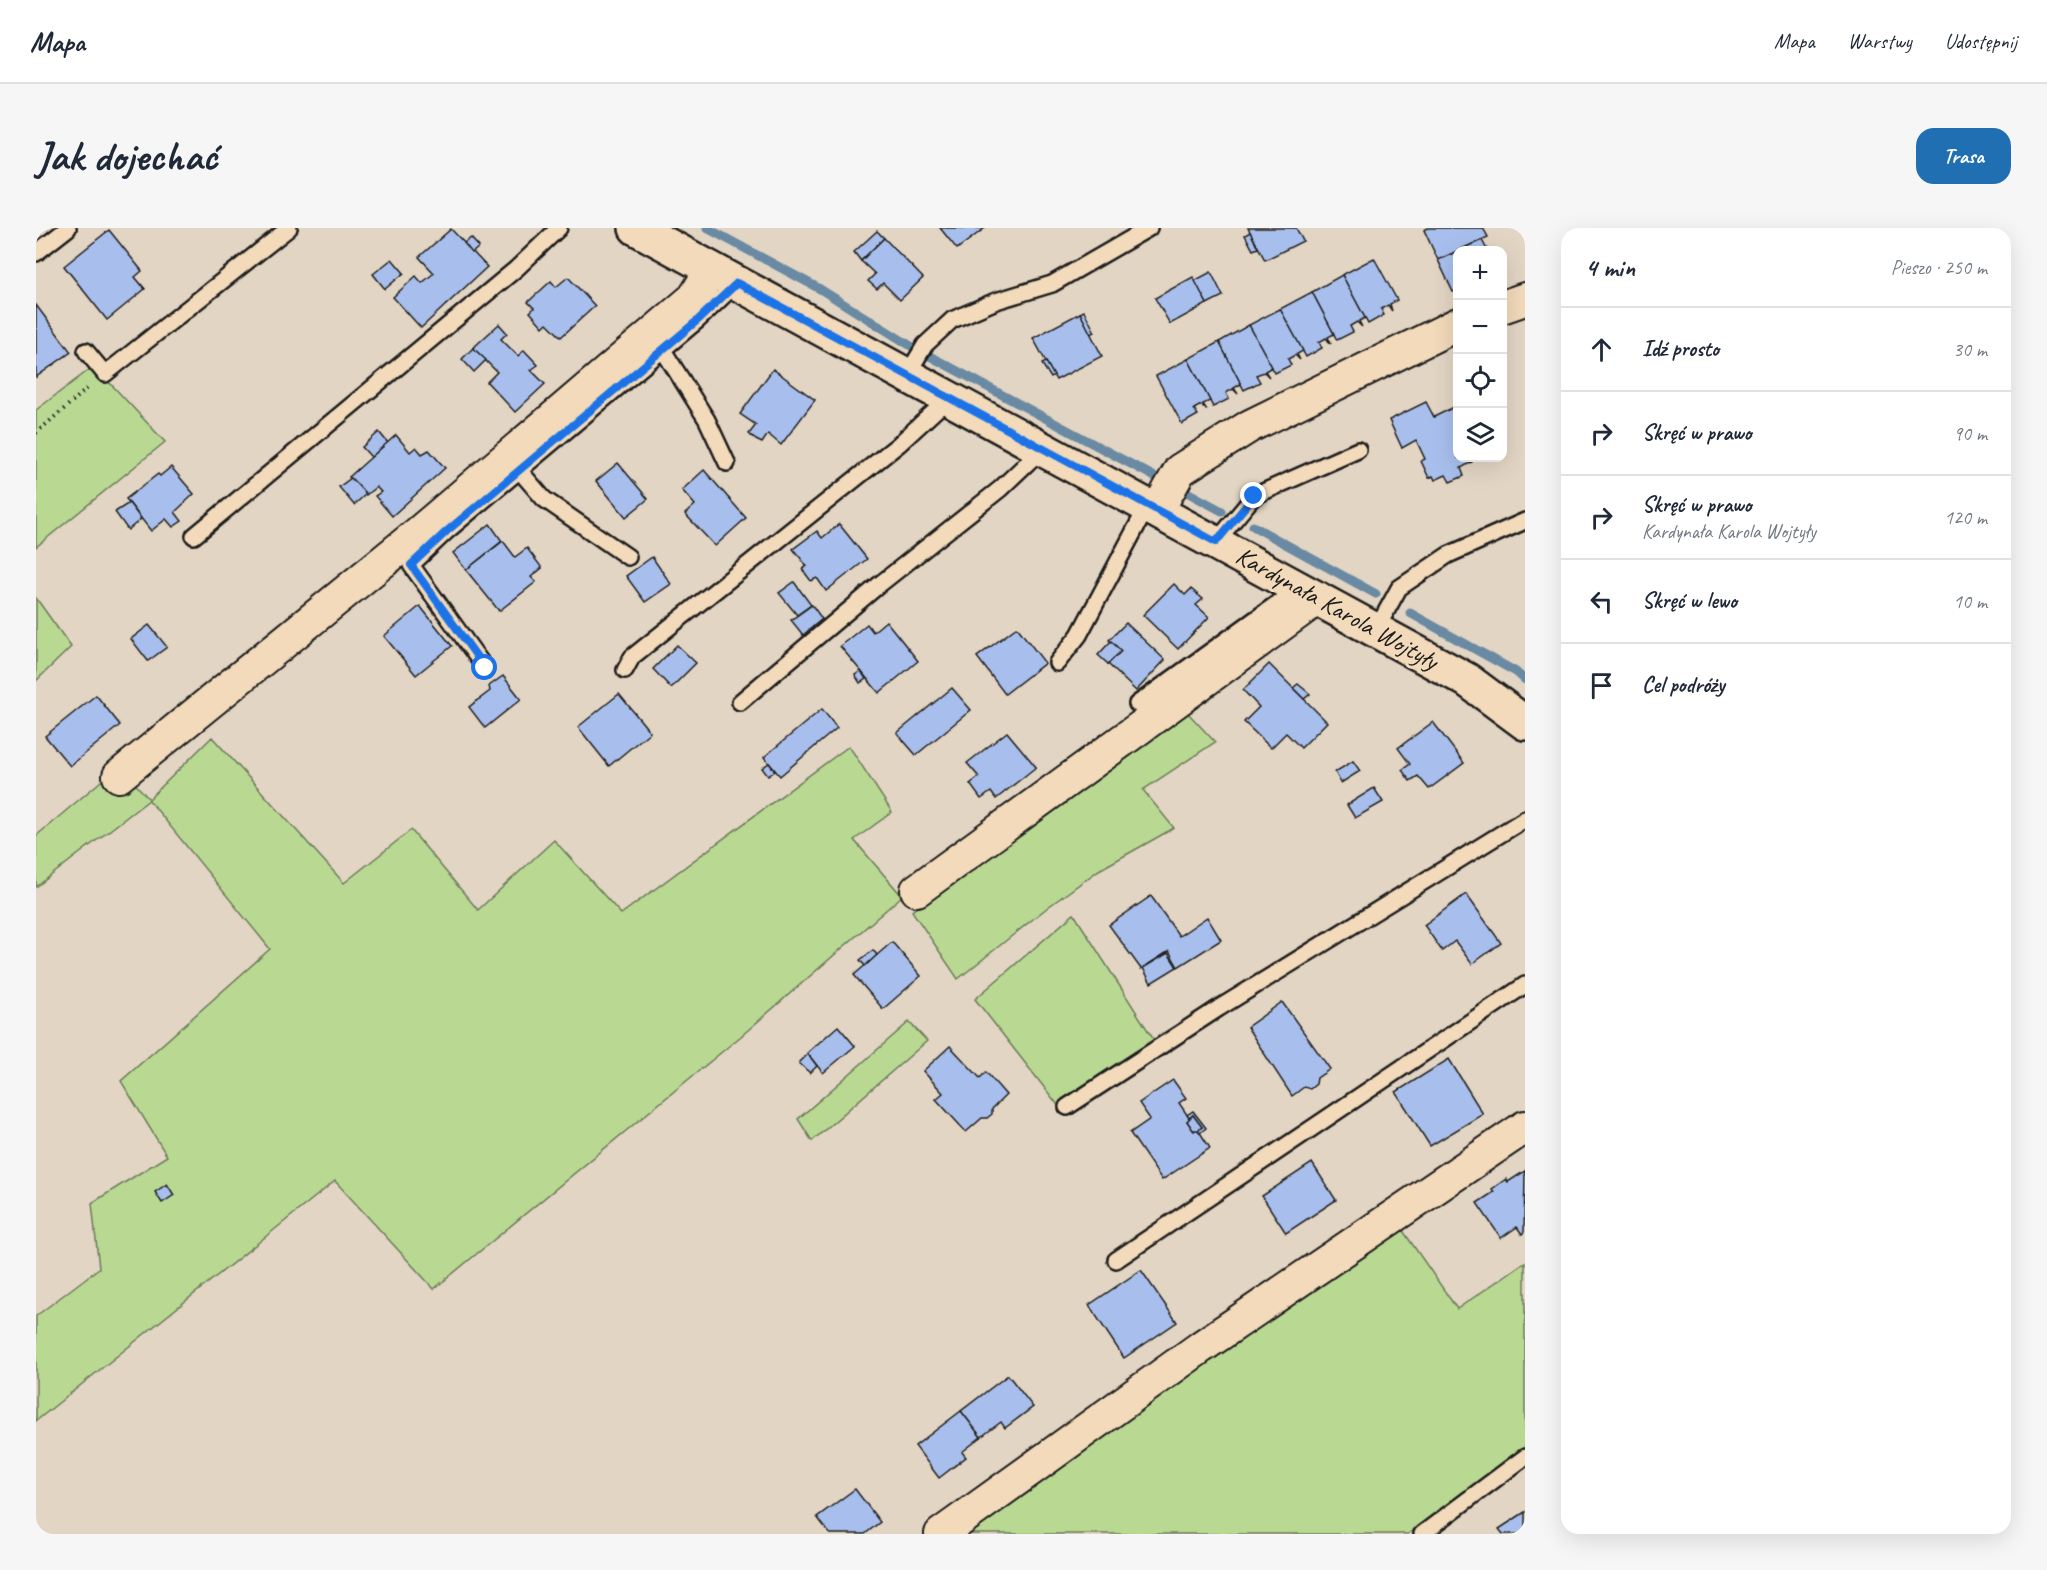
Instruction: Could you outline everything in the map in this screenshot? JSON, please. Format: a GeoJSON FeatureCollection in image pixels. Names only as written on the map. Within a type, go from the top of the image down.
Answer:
{"type":"FeatureCollection","features":[{"type":"Feature","properties":{"kind":"street","name":"Kardynała Karola Wojtyły"},"geometry":{"type":"LineString","coordinates":[[636,228],[724,276],[912,368],[949,398],[1467,680],[1525,723]]}},
{"type":"Feature","properties":{"kind":"street"},"geometry":{"type":"LineString","coordinates":[[119,776],[417,534],[694,298],[724,276]]}},
{"type":"Feature","properties":{"kind":"street"},"geometry":{"type":"LineString","coordinates":[[1507,305],[1525,298]]}},
{"type":"Feature","properties":{"kind":"street"},"geometry":{"type":"LineString","coordinates":[[1152,508],[1180,470],[1250,426],[1453,326]]}},
{"type":"Feature","properties":{"kind":"street"},"geometry":{"type":"LineString","coordinates":[[917,890],[1308,592]]}},
{"type":"Feature","properties":{"kind":"street"},"geometry":{"type":"LineString","coordinates":[[941,1534],[1201,1347],[1525,1126]]}},
{"type":"Feature","properties":{"kind":"lane"},"geometry":{"type":"LineString","coordinates":[[36,254],[68,228]]}},
{"type":"Feature","properties":{"kind":"lane"},"geometry":{"type":"LineString","coordinates":[[86,351],[105,374],[289,228]]}},
{"type":"Feature","properties":{"kind":"lane"},"geometry":{"type":"LineString","coordinates":[[194,536],[498,284],[559,228]]}},
{"type":"Feature","properties":{"kind":"lane"},"geometry":{"type":"LineString","coordinates":[[912,368],[925,345],[952,320],[996,301],[1052,284],[1149,228]]}},
{"type":"Feature","properties":{"kind":"lane"},"geometry":{"type":"LineString","coordinates":[[485,668],[411,565],[519,470],[663,350],[724,276]]}},
{"type":"Feature","properties":{"kind":"lane"},"geometry":{"type":"LineString","coordinates":[[663,350],[707,420],[727,463]]}},
{"type":"Feature","properties":{"kind":"lane"},"geometry":{"type":"LineString","coordinates":[[625,670],[632,657],[899,444],[949,398]]}},
{"type":"Feature","properties":{"kind":"lane"},"geometry":{"type":"LineString","coordinates":[[740,702],[1000,489],[1042,449]]}},
{"type":"Feature","properties":{"kind":"lane"},"geometry":{"type":"LineString","coordinates":[[1216,542],[1254,496],[1358,450]]}},
{"type":"Feature","properties":{"kind":"lane"},"geometry":{"type":"LineString","coordinates":[[519,470],[544,499],[628,557]]}},
{"type":"Feature","properties":{"kind":"lane"},"geometry":{"type":"LineString","coordinates":[[1058,663],[1080,635],[1152,508]]}},
{"type":"Feature","properties":{"kind":"lane"},"geometry":{"type":"LineString","coordinates":[[1376,630],[1399,588],[1448,555],[1525,521]]}},
{"type":"Feature","properties":{"kind":"lane"},"geometry":{"type":"LineString","coordinates":[[1137,704],[1282,600],[1308,592]]}},
{"type":"Feature","properties":{"kind":"lane"},"geometry":{"type":"LineString","coordinates":[[1067,1107],[1219,1008],[1525,819]]}},
{"type":"Feature","properties":{"kind":"lane"},"geometry":{"type":"LineString","coordinates":[[1116,1260],[1525,985]]}},
{"type":"Feature","properties":{"kind":"lane"},"geometry":{"type":"LineString","coordinates":[[1422,1534],[1525,1457]]}},
{"type":"Feature","properties":{"kind":"path"},"geometry":{"type":"LineString","coordinates":[[36,434],[105,374]]}},
{"type":"Feature","properties":{"kind":"green space"},"geometry":{"type":"Polygon","coordinates":[[[89,370],[111,384],[165,442],[36,547],[36,410],[89,370]]]}},
{"type":"Feature","properties":{"kind":"green space"},"geometry":{"type":"Polygon","coordinates":[[[36,598],[71,647],[36,681],[36,598]]]}},
{"type":"Feature","properties":{"kind":"green space"},"geometry":{"type":"Polygon","coordinates":[[[1187,712],[1215,742],[1143,790],[1174,828],[1099,870],[1048,907],[958,979],[912,911],[1060,799],[1187,712]]]}},
{"type":"Feature","properties":{"kind":"green space"},"geometry":{"type":"Polygon","coordinates":[[[212,737],[344,883],[411,830],[478,910],[554,840],[621,914],[849,746],[892,812],[854,840],[902,896],[740,1037],[434,1289],[335,1181],[36,1421],[36,1316],[99,1268],[92,1203],[167,1156],[121,1081],[270,949],[149,800],[36,887],[36,836],[119,766],[149,799],[212,737]]]}},
{"type":"Feature","properties":{"kind":"green space"},"geometry":{"type":"Polygon","coordinates":[[[1074,914],[1154,1040],[1061,1109],[975,999],[1074,914]]]}},
{"type":"Feature","properties":{"kind":"green space"},"geometry":{"type":"Polygon","coordinates":[[[909,1022],[927,1041],[812,1141],[798,1119],[909,1022]]]}},
{"type":"Feature","properties":{"kind":"green space"},"geometry":{"type":"Polygon","coordinates":[[[1397,1222],[1457,1309],[1525,1262],[1525,1448],[1408,1534],[957,1534],[1397,1222]]]}},
{"type":"Feature","properties":{"kind":"building"},"geometry":{"type":"Polygon","coordinates":[[[940,228],[985,228],[957,249],[940,228]]]}},
{"type":"Feature","properties":{"kind":"building"},"geometry":{"type":"Polygon","coordinates":[[[1248,228],[1296,228],[1303,241],[1265,260],[1248,228]]]}},
{"type":"Feature","properties":{"kind":"building"},"geometry":{"type":"Polygon","coordinates":[[[1428,228],[1483,228],[1488,237],[1468,246],[1453,246],[1453,253],[1438,260],[1424,230],[1428,228]]]}},
{"type":"Feature","properties":{"kind":"building"},"geometry":{"type":"Polygon","coordinates":[[[451,229],[487,267],[421,328],[393,297],[416,276],[422,283],[434,273],[419,257],[451,229]]]}},
{"type":"Feature","properties":{"kind":"building"},"geometry":{"type":"Polygon","coordinates":[[[109,230],[142,271],[135,277],[145,289],[107,320],[64,266],[109,230]]]}},
{"type":"Feature","properties":{"kind":"building"},"geometry":{"type":"Polygon","coordinates":[[[877,231],[884,238],[861,261],[854,252],[877,231]]]}},
{"type":"Feature","properties":{"kind":"building"},"geometry":{"type":"Polygon","coordinates":[[[1250,232],[1258,248],[1253,250],[1245,235],[1250,232]]]}},
{"type":"Feature","properties":{"kind":"building"},"geometry":{"type":"Polygon","coordinates":[[[471,238],[479,247],[472,253],[464,243],[471,238]]]}},
{"type":"Feature","properties":{"kind":"building"},"geometry":{"type":"Polygon","coordinates":[[[884,238],[923,278],[900,300],[883,283],[877,289],[868,281],[875,274],[861,261],[884,238]]]}},
{"type":"Feature","properties":{"kind":"building"},"geometry":{"type":"Polygon","coordinates":[[[1482,240],[1485,246],[1468,246],[1482,240]]]}},
{"type":"Feature","properties":{"kind":"building"},"geometry":{"type":"Polygon","coordinates":[[[1453,253],[1453,292],[1438,260],[1453,253]]]}},
{"type":"Feature","properties":{"kind":"building"},"geometry":{"type":"Polygon","coordinates":[[[1374,258],[1397,300],[1390,304],[1392,311],[1388,305],[1381,309],[1384,315],[1368,324],[1342,275],[1374,258]]]}},
{"type":"Feature","properties":{"kind":"building"},"geometry":{"type":"Polygon","coordinates":[[[392,259],[404,273],[385,289],[373,274],[392,259]]]}},
{"type":"Feature","properties":{"kind":"building"},"geometry":{"type":"Polygon","coordinates":[[[1211,272],[1223,296],[1207,304],[1194,281],[1211,272]]]}},
{"type":"Feature","properties":{"kind":"building"},"geometry":{"type":"Polygon","coordinates":[[[1342,275],[1365,318],[1359,321],[1362,327],[1357,322],[1350,326],[1353,332],[1337,340],[1312,292],[1342,275]]]}},
{"type":"Feature","properties":{"kind":"building"},"geometry":{"type":"Polygon","coordinates":[[[568,277],[595,306],[561,337],[547,323],[543,327],[530,312],[534,308],[528,302],[551,281],[556,287],[568,277]]]}},
{"type":"Feature","properties":{"kind":"building"},"geometry":{"type":"Polygon","coordinates":[[[1193,277],[1207,304],[1170,324],[1155,298],[1193,277]]]}},
{"type":"Feature","properties":{"kind":"building"},"geometry":{"type":"Polygon","coordinates":[[[1312,292],[1334,334],[1328,337],[1331,344],[1326,338],[1319,342],[1322,348],[1306,357],[1280,309],[1312,292]]]}},
{"type":"Feature","properties":{"kind":"building"},"geometry":{"type":"Polygon","coordinates":[[[36,305],[71,352],[36,377],[36,305]]]}},
{"type":"Feature","properties":{"kind":"building"},"geometry":{"type":"Polygon","coordinates":[[[1280,309],[1303,351],[1297,354],[1300,360],[1295,355],[1288,359],[1291,365],[1275,373],[1249,325],[1280,309]]]}},
{"type":"Feature","properties":{"kind":"building"},"geometry":{"type":"Polygon","coordinates":[[[1084,311],[1095,332],[1090,334],[1080,313],[1084,311]]]}},
{"type":"Feature","properties":{"kind":"building"},"geometry":{"type":"Polygon","coordinates":[[[1080,313],[1102,356],[1056,380],[1033,338],[1080,313]]]}},
{"type":"Feature","properties":{"kind":"building"},"geometry":{"type":"Polygon","coordinates":[[[499,324],[507,333],[501,339],[518,356],[524,350],[538,365],[531,370],[545,384],[515,412],[487,382],[497,372],[473,348],[499,324]]]}},
{"type":"Feature","properties":{"kind":"building"},"geometry":{"type":"Polygon","coordinates":[[[1249,325],[1272,367],[1265,371],[1269,377],[1264,372],[1256,375],[1260,382],[1244,390],[1219,342],[1249,325]]]}},
{"type":"Feature","properties":{"kind":"building"},"geometry":{"type":"Polygon","coordinates":[[[1219,342],[1241,384],[1234,388],[1238,394],[1233,389],[1226,393],[1229,399],[1213,407],[1188,359],[1219,342]]]}},
{"type":"Feature","properties":{"kind":"building"},"geometry":{"type":"Polygon","coordinates":[[[473,348],[486,360],[474,372],[462,359],[473,348]]]}},
{"type":"Feature","properties":{"kind":"building"},"geometry":{"type":"Polygon","coordinates":[[[1188,359],[1210,401],[1203,404],[1207,410],[1201,405],[1194,409],[1198,415],[1182,424],[1156,376],[1188,359]]]}},
{"type":"Feature","properties":{"kind":"building"},"geometry":{"type":"Polygon","coordinates":[[[1046,362],[1054,376],[1051,378],[1042,364],[1046,362]]]}},
{"type":"Feature","properties":{"kind":"building"},"geometry":{"type":"Polygon","coordinates":[[[773,369],[815,400],[781,445],[768,434],[762,443],[756,440],[749,434],[756,425],[740,414],[773,369]]]}},
{"type":"Feature","properties":{"kind":"building"},"geometry":{"type":"Polygon","coordinates":[[[1426,402],[1434,417],[1453,408],[1453,462],[1472,462],[1461,468],[1464,476],[1450,482],[1446,475],[1435,480],[1433,476],[1429,478],[1421,461],[1425,459],[1416,440],[1402,448],[1389,420],[1426,402]]]}},
{"type":"Feature","properties":{"kind":"building"},"geometry":{"type":"Polygon","coordinates":[[[379,432],[388,443],[371,457],[362,447],[379,432]]]}},
{"type":"Feature","properties":{"kind":"building"},"geometry":{"type":"Polygon","coordinates":[[[396,435],[410,452],[416,447],[422,454],[429,450],[445,468],[392,516],[375,496],[381,492],[376,487],[366,495],[349,477],[396,435]]]}},
{"type":"Feature","properties":{"kind":"building"},"geometry":{"type":"Polygon","coordinates":[[[618,463],[648,499],[626,517],[596,481],[618,463]]]}},
{"type":"Feature","properties":{"kind":"building"},"geometry":{"type":"Polygon","coordinates":[[[171,467],[194,494],[175,512],[182,521],[173,527],[166,519],[151,531],[126,499],[158,474],[160,476],[171,467]]]}},
{"type":"Feature","properties":{"kind":"building"},"geometry":{"type":"Polygon","coordinates":[[[704,470],[746,518],[715,546],[685,514],[695,505],[682,490],[704,470]]]}},
{"type":"Feature","properties":{"kind":"building"},"geometry":{"type":"Polygon","coordinates":[[[351,478],[366,494],[354,505],[339,487],[351,478]]]}},
{"type":"Feature","properties":{"kind":"building"},"geometry":{"type":"Polygon","coordinates":[[[129,503],[141,519],[128,530],[115,512],[129,503]]]}},
{"type":"Feature","properties":{"kind":"building"},"geometry":{"type":"Polygon","coordinates":[[[490,524],[502,541],[466,570],[453,553],[490,524]]]}},
{"type":"Feature","properties":{"kind":"building"},"geometry":{"type":"Polygon","coordinates":[[[839,524],[867,559],[826,591],[817,578],[811,581],[802,569],[807,566],[793,549],[817,531],[822,538],[839,524]]]}},
{"type":"Feature","properties":{"kind":"building"},"geometry":{"type":"Polygon","coordinates":[[[503,541],[515,557],[527,548],[542,568],[531,577],[536,582],[499,611],[466,570],[503,541]]]}},
{"type":"Feature","properties":{"kind":"building"},"geometry":{"type":"Polygon","coordinates":[[[652,557],[671,584],[645,602],[626,576],[652,557]]]}},
{"type":"Feature","properties":{"kind":"building"},"geometry":{"type":"Polygon","coordinates":[[[794,582],[811,605],[797,615],[779,593],[794,582]]]}},
{"type":"Feature","properties":{"kind":"building"},"geometry":{"type":"Polygon","coordinates":[[[1174,584],[1185,595],[1191,589],[1203,599],[1196,605],[1209,617],[1178,649],[1143,615],[1174,584]]]}},
{"type":"Feature","properties":{"kind":"building"},"geometry":{"type":"Polygon","coordinates":[[[812,605],[822,619],[803,635],[791,620],[812,605]]]}},
{"type":"Feature","properties":{"kind":"building"},"geometry":{"type":"Polygon","coordinates":[[[420,606],[452,646],[416,675],[384,636],[420,606]]]}},
{"type":"Feature","properties":{"kind":"building"},"geometry":{"type":"Polygon","coordinates":[[[886,621],[918,661],[879,693],[840,646],[867,624],[873,632],[886,621]]]}},
{"type":"Feature","properties":{"kind":"building"},"geometry":{"type":"Polygon","coordinates":[[[1126,623],[1165,660],[1136,691],[1108,664],[1121,651],[1109,640],[1126,623]]]}},
{"type":"Feature","properties":{"kind":"building"},"geometry":{"type":"Polygon","coordinates":[[[149,625],[167,647],[148,661],[131,639],[149,625]]]}},
{"type":"Feature","properties":{"kind":"building"},"geometry":{"type":"Polygon","coordinates":[[[1017,627],[1045,663],[1005,694],[977,657],[1017,627]]]}},
{"type":"Feature","properties":{"kind":"building"},"geometry":{"type":"Polygon","coordinates":[[[1111,641],[1121,651],[1108,664],[1098,655],[1111,641]]]}},
{"type":"Feature","properties":{"kind":"building"},"geometry":{"type":"Polygon","coordinates":[[[677,645],[696,663],[671,688],[653,669],[677,645]]]}},
{"type":"Feature","properties":{"kind":"building"},"geometry":{"type":"Polygon","coordinates":[[[1269,664],[1327,722],[1301,748],[1286,733],[1271,748],[1244,722],[1259,707],[1243,690],[1269,664]]]}},
{"type":"Feature","properties":{"kind":"building"},"geometry":{"type":"Polygon","coordinates":[[[861,671],[866,679],[860,683],[855,675],[861,671]]]}},
{"type":"Feature","properties":{"kind":"building"},"geometry":{"type":"Polygon","coordinates":[[[503,676],[521,699],[485,728],[469,707],[490,691],[489,686],[503,676]]]}},
{"type":"Feature","properties":{"kind":"building"},"geometry":{"type":"Polygon","coordinates":[[[1298,684],[1310,694],[1304,699],[1293,688],[1298,684]]]}},
{"type":"Feature","properties":{"kind":"building"},"geometry":{"type":"Polygon","coordinates":[[[952,688],[971,710],[916,755],[897,733],[952,688]]]}},
{"type":"Feature","properties":{"kind":"building"},"geometry":{"type":"Polygon","coordinates":[[[619,694],[650,732],[609,766],[578,727],[619,694]]]}},
{"type":"Feature","properties":{"kind":"building"},"geometry":{"type":"Polygon","coordinates":[[[96,695],[120,725],[70,766],[45,736],[96,695]]]}},
{"type":"Feature","properties":{"kind":"building"},"geometry":{"type":"Polygon","coordinates":[[[822,709],[837,728],[780,776],[764,757],[822,709]]]}},
{"type":"Feature","properties":{"kind":"building"},"geometry":{"type":"Polygon","coordinates":[[[1433,722],[1464,763],[1429,789],[1418,776],[1410,781],[1402,770],[1410,764],[1398,748],[1433,722]]]}},
{"type":"Feature","properties":{"kind":"building"},"geometry":{"type":"Polygon","coordinates":[[[1007,732],[1036,767],[996,799],[991,792],[981,799],[970,784],[979,777],[967,763],[1007,732]]]}},
{"type":"Feature","properties":{"kind":"building"},"geometry":{"type":"Polygon","coordinates":[[[1353,761],[1360,771],[1341,783],[1335,772],[1353,761]]]}},
{"type":"Feature","properties":{"kind":"building"},"geometry":{"type":"Polygon","coordinates":[[[769,763],[775,771],[768,776],[762,768],[769,763]]]}},
{"type":"Feature","properties":{"kind":"building"},"geometry":{"type":"Polygon","coordinates":[[[1374,788],[1383,802],[1355,818],[1347,805],[1374,788]]]}},
{"type":"Feature","properties":{"kind":"building"},"geometry":{"type":"Polygon","coordinates":[[[1466,894],[1501,943],[1472,964],[1455,941],[1442,951],[1424,925],[1466,894]]]}},
{"type":"Feature","properties":{"kind":"building"},"geometry":{"type":"Polygon","coordinates":[[[1151,896],[1179,936],[1207,917],[1221,940],[1178,967],[1169,951],[1141,969],[1109,925],[1151,896]]]}},
{"type":"Feature","properties":{"kind":"building"},"geometry":{"type":"Polygon","coordinates":[[[892,942],[921,976],[883,1009],[854,975],[892,942]]]}},
{"type":"Feature","properties":{"kind":"building"},"geometry":{"type":"Polygon","coordinates":[[[873,950],[877,955],[865,966],[860,960],[873,950]]]}},
{"type":"Feature","properties":{"kind":"building"},"geometry":{"type":"Polygon","coordinates":[[[1168,953],[1177,967],[1151,983],[1143,968],[1168,953]]]}},
{"type":"Feature","properties":{"kind":"building"},"geometry":{"type":"Polygon","coordinates":[[[1282,1002],[1330,1069],[1317,1078],[1316,1084],[1310,1089],[1304,1087],[1292,1096],[1247,1027],[1282,1002]]]}},
{"type":"Feature","properties":{"kind":"building"},"geometry":{"type":"Polygon","coordinates":[[[838,1026],[855,1046],[823,1073],[807,1053],[838,1026]]]}},
{"type":"Feature","properties":{"kind":"building"},"geometry":{"type":"Polygon","coordinates":[[[950,1046],[980,1078],[986,1072],[1006,1095],[992,1109],[992,1114],[987,1118],[982,1118],[966,1132],[936,1099],[943,1093],[923,1071],[950,1046]]]}},
{"type":"Feature","properties":{"kind":"building"},"geometry":{"type":"Polygon","coordinates":[[[808,1054],[817,1066],[810,1073],[799,1063],[808,1054]]]}},
{"type":"Feature","properties":{"kind":"building"},"geometry":{"type":"Polygon","coordinates":[[[1449,1059],[1483,1114],[1430,1146],[1396,1092],[1449,1059]]]}},
{"type":"Feature","properties":{"kind":"building"},"geometry":{"type":"Polygon","coordinates":[[[1173,1080],[1186,1098],[1179,1103],[1190,1119],[1187,1121],[1194,1131],[1197,1128],[1210,1148],[1162,1180],[1130,1133],[1150,1119],[1139,1103],[1173,1080]]]}},
{"type":"Feature","properties":{"kind":"building"},"geometry":{"type":"Polygon","coordinates":[[[1193,1111],[1206,1128],[1200,1133],[1198,1130],[1202,1127],[1193,1115],[1189,1118],[1187,1115],[1193,1111]]]}},
{"type":"Feature","properties":{"kind":"building"},"geometry":{"type":"Polygon","coordinates":[[[1193,1115],[1202,1127],[1198,1130],[1193,1130],[1187,1121],[1193,1115]]]}},
{"type":"Feature","properties":{"kind":"building"},"geometry":{"type":"Polygon","coordinates":[[[1312,1163],[1336,1200],[1286,1233],[1262,1196],[1312,1163]]]}},
{"type":"Feature","properties":{"kind":"building"},"geometry":{"type":"Polygon","coordinates":[[[1525,1171],[1524,1232],[1522,1234],[1517,1227],[1501,1238],[1477,1203],[1494,1192],[1492,1189],[1506,1179],[1508,1182],[1525,1171]]]}},
{"type":"Feature","properties":{"kind":"building"},"geometry":{"type":"Polygon","coordinates":[[[167,1184],[174,1195],[162,1203],[155,1192],[167,1184]]]}},
{"type":"Feature","properties":{"kind":"building"},"geometry":{"type":"Polygon","coordinates":[[[1141,1270],[1177,1322],[1124,1358],[1089,1305],[1141,1270]]]}},
{"type":"Feature","properties":{"kind":"building"},"geometry":{"type":"Polygon","coordinates":[[[1008,1375],[1033,1407],[1005,1428],[1001,1422],[981,1437],[961,1411],[1008,1375]]]}},
{"type":"Feature","properties":{"kind":"building"},"geometry":{"type":"Polygon","coordinates":[[[961,1411],[981,1437],[962,1452],[966,1457],[939,1478],[915,1446],[961,1411]]]}},
{"type":"Feature","properties":{"kind":"building"},"geometry":{"type":"Polygon","coordinates":[[[855,1489],[880,1522],[865,1534],[830,1534],[817,1517],[855,1489]]]}},
{"type":"Feature","properties":{"kind":"building"},"geometry":{"type":"Polygon","coordinates":[[[1525,1512],[1525,1534],[1503,1534],[1499,1529],[1525,1512]]]}},
{"type":"Feature","properties":{"kind":"waterway"},"geometry":{"type":"LineString","coordinates":[[707,228],[820,289],[911,346],[1155,477]]}},
{"type":"Feature","properties":{"kind":"waterway"},"geometry":{"type":"LineString","coordinates":[[1185,491],[1222,511]]}},
{"type":"Feature","properties":{"kind":"waterway"},"geometry":{"type":"LineString","coordinates":[[1253,526],[1376,594]]}},
{"type":"Feature","properties":{"kind":"waterway"},"geometry":{"type":"LineString","coordinates":[[1410,613],[1516,672],[1525,680]]}},
{"type":"Feature","properties":{"kind":"route"},"geometry":{"type":"LineString","coordinates":[[485,668],[411,565],[447,531],[698,320],[737,283],[1216,542],[1254,496]]}}]}
